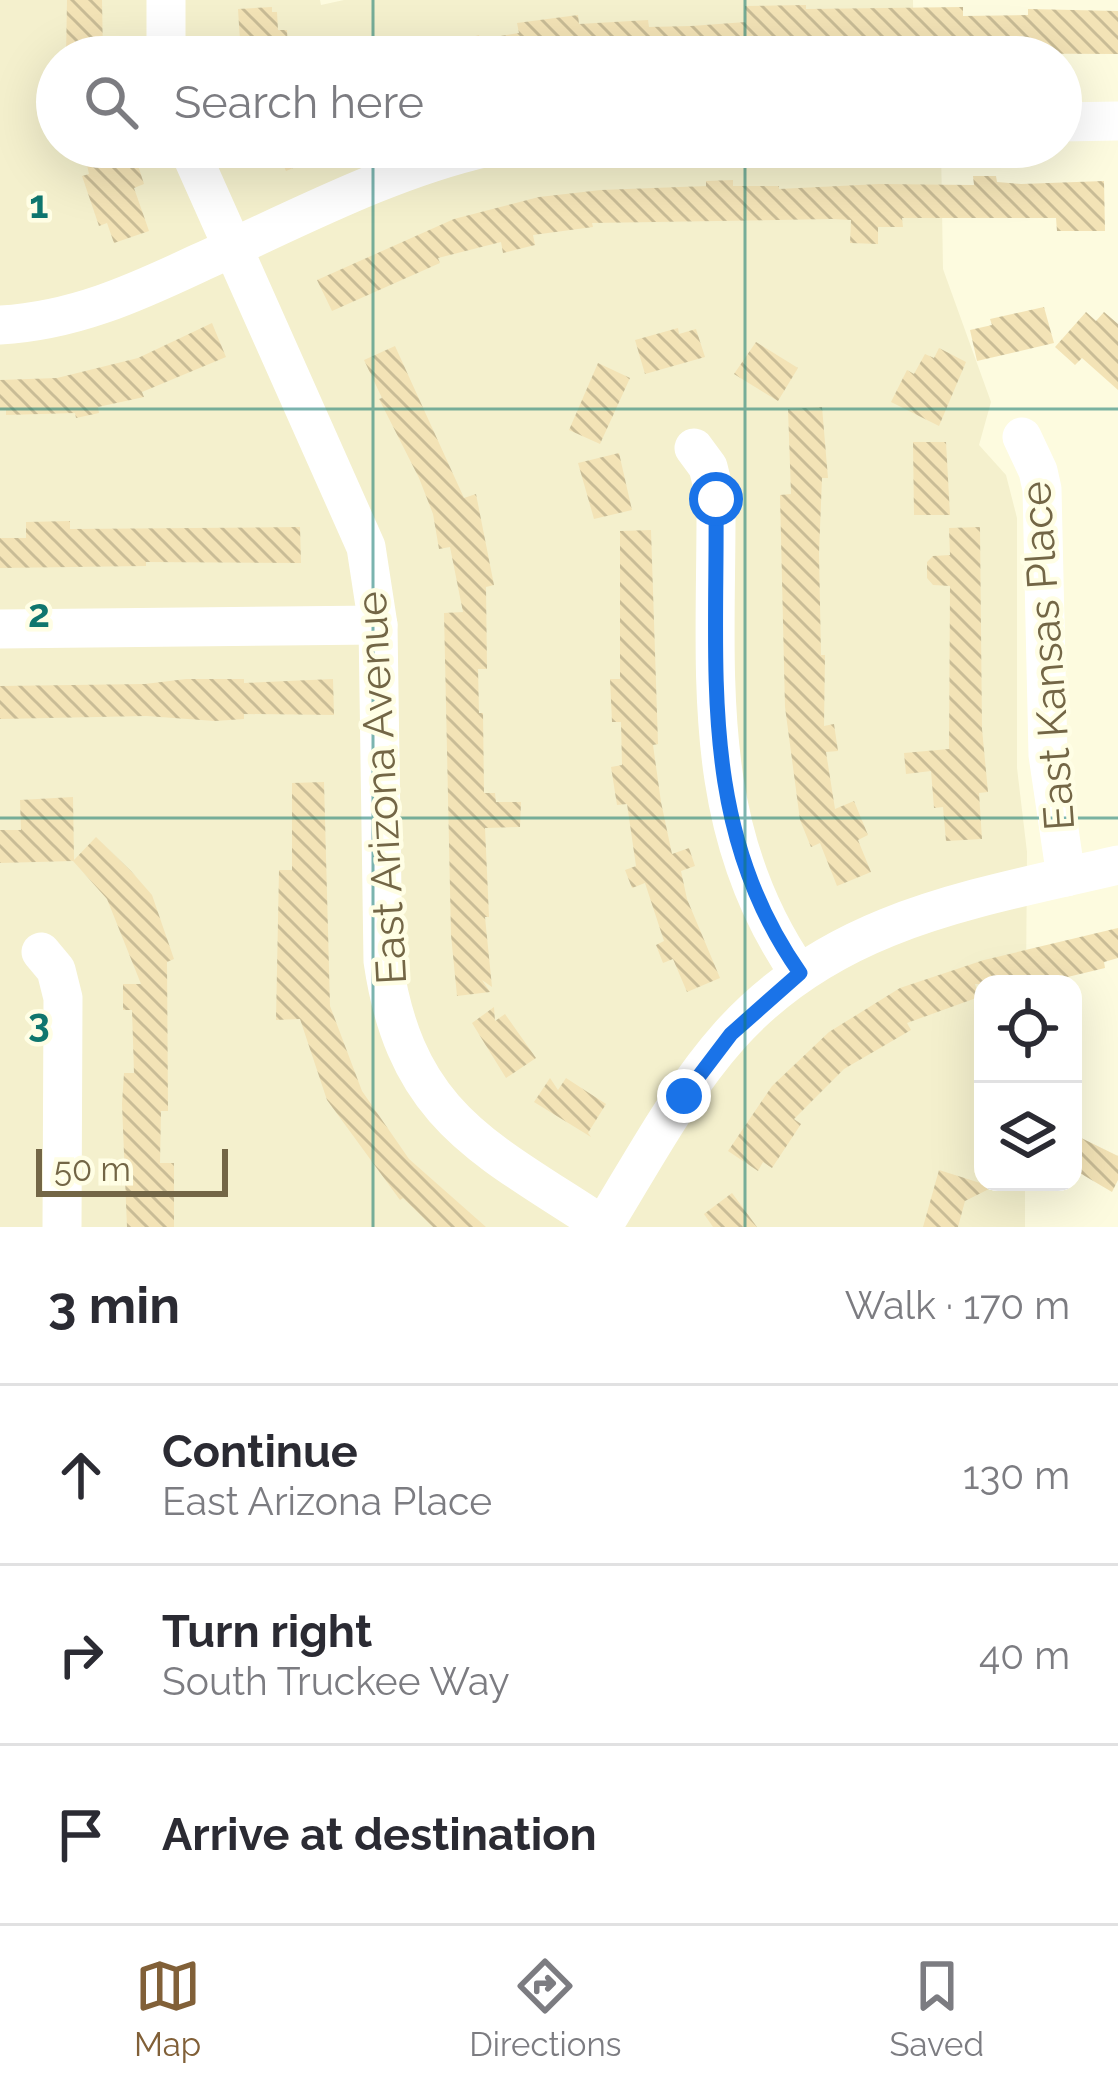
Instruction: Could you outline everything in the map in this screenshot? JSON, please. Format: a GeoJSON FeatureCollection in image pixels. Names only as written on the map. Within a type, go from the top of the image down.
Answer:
{"type":"FeatureCollection","features":[{"type":"Feature","properties":{"kind":"street"},"geometry":{"type":"LineString","coordinates":[[166,0],[166,36]]}},
{"type":"Feature","properties":{"kind":"street"},"geometry":{"type":"LineString","coordinates":[[1082,122],[1118,121]]}},
{"type":"Feature","properties":{"kind":"street","name":"East Arizona Avenue"},"geometry":{"type":"LineString","coordinates":[[198,168],[356,517],[376,593],[383,961],[401,1040],[434,1099],[461,1130],[492,1156],[604,1226]]}},
{"type":"Feature","properties":{"kind":"street"},"geometry":{"type":"LineString","coordinates":[[0,325],[33,323],[98,308],[420,168]]}},
{"type":"Feature","properties":{"kind":"street","name":"East Kansas Place"},"geometry":{"type":"LineString","coordinates":[[1022,436],[1042,489],[1048,755],[1066,877]]}},
{"type":"Feature","properties":{"kind":"street"},"geometry":{"type":"LineString","coordinates":[[694,448],[708,467],[716,499],[718,738],[727,806],[764,914],[800,973]]}},
{"type":"Feature","properties":{"kind":"street"},"geometry":{"type":"LineString","coordinates":[[0,628],[378,625]]}},
{"type":"Feature","properties":{"kind":"street"},"geometry":{"type":"LineString","coordinates":[[604,1226],[703,1069],[731,1034],[800,973],[887,925],[930,910],[1118,865]]}},
{"type":"Feature","properties":{"kind":"street"},"geometry":{"type":"LineString","coordinates":[[41,952],[56,970],[63,998],[62,1227]]}},
{"type":"Feature","properties":{"kind":"shaded area"},"geometry":{"type":"Polygon","coordinates":[[[0,0],[320,0],[321,5],[344,0],[913,0],[914,36],[36,36],[36,168],[941,168],[943,269],[991,402],[979,445],[1006,475],[1017,518],[1017,768],[1027,852],[1026,975],[974,975],[974,1191],[1025,1191],[1025,1227],[0,1227],[0,0]]]}},
{"type":"Feature","properties":{"kind":"building"},"geometry":{"type":"Polygon","coordinates":[[[67,0],[102,0],[103,36],[66,36],[67,0]]]}},
{"type":"Feature","properties":{"kind":"building"},"geometry":{"type":"Polygon","coordinates":[[[745,6],[963,7],[963,16],[1028,15],[1028,9],[1118,11],[1118,54],[1082,54],[1082,36],[500,36],[519,33],[517,23],[578,15],[579,24],[648,20],[649,27],[746,22],[745,6]]]}},
{"type":"Feature","properties":{"kind":"building"},"geometry":{"type":"Polygon","coordinates":[[[272,7],[278,30],[287,30],[287,36],[240,36],[238,9],[272,7]]]}},
{"type":"Feature","properties":{"kind":"building"},"geometry":{"type":"Polygon","coordinates":[[[88,168],[139,168],[144,184],[134,188],[149,231],[114,243],[107,223],[99,226],[82,176],[89,174],[88,168]]]}},
{"type":"Feature","properties":{"kind":"building"},"geometry":{"type":"Polygon","coordinates":[[[973,176],[996,176],[997,182],[1021,184],[1104,181],[1105,231],[1057,231],[1056,218],[902,218],[903,227],[878,227],[878,244],[850,243],[851,220],[592,223],[593,227],[533,235],[535,245],[503,253],[501,242],[438,258],[440,263],[332,311],[317,280],[454,219],[539,197],[706,186],[706,181],[733,180],[733,186],[779,189],[974,185],[973,176]]]}},
{"type":"Feature","properties":{"kind":"building"},"geometry":{"type":"Polygon","coordinates":[[[1044,307],[1054,343],[977,361],[970,330],[992,325],[990,319],[1044,307]]]}},
{"type":"Feature","properties":{"kind":"building"},"geometry":{"type":"Polygon","coordinates":[[[1086,312],[1096,321],[1104,312],[1118,324],[1118,390],[1082,358],[1075,365],[1055,347],[1086,312]]]}},
{"type":"Feature","properties":{"kind":"building"},"geometry":{"type":"Polygon","coordinates":[[[212,323],[226,357],[142,392],[144,397],[98,407],[99,413],[76,418],[75,413],[6,415],[6,410],[0,410],[0,380],[57,378],[138,358],[212,323]]]}},
{"type":"Feature","properties":{"kind":"building"},"geometry":{"type":"Polygon","coordinates":[[[678,328],[679,334],[696,329],[705,357],[645,374],[635,340],[678,328]]]}},
{"type":"Feature","properties":{"kind":"building"},"geometry":{"type":"Polygon","coordinates":[[[756,342],[798,368],[778,401],[734,374],[756,342]]]}},
{"type":"Feature","properties":{"kind":"building"},"geometry":{"type":"Polygon","coordinates":[[[395,346],[464,498],[476,494],[494,585],[486,587],[487,669],[478,669],[484,793],[495,793],[496,802],[521,802],[520,827],[485,828],[489,917],[485,917],[492,987],[482,980],[490,992],[457,996],[451,935],[444,613],[463,612],[450,547],[439,549],[433,514],[419,478],[364,360],[395,346]]]}},
{"type":"Feature","properties":{"kind":"building"},"geometry":{"type":"Polygon","coordinates":[[[939,348],[966,362],[939,426],[891,402],[907,370],[914,374],[925,354],[934,358],[939,348]]]}},
{"type":"Feature","properties":{"kind":"building"},"geometry":{"type":"Polygon","coordinates":[[[598,363],[630,378],[600,444],[569,430],[598,363]]]}},
{"type":"Feature","properties":{"kind":"building"},"geometry":{"type":"Polygon","coordinates":[[[822,407],[828,478],[822,478],[819,553],[824,726],[834,724],[838,751],[826,752],[835,809],[854,801],[868,835],[858,840],[871,872],[837,886],[820,843],[811,847],[800,820],[785,707],[780,495],[791,494],[788,409],[822,407]]]}},
{"type":"Feature","properties":{"kind":"building"},"geometry":{"type":"Polygon","coordinates":[[[913,442],[946,442],[950,515],[914,515],[913,442]]]}},
{"type":"Feature","properties":{"kind":"building"},"geometry":{"type":"Polygon","coordinates":[[[619,453],[632,510],[594,519],[578,463],[619,453]]]}},
{"type":"Feature","properties":{"kind":"building"},"geometry":{"type":"Polygon","coordinates":[[[70,521],[70,529],[300,527],[301,563],[0,568],[0,538],[26,538],[26,522],[70,521]]]}},
{"type":"Feature","properties":{"kind":"building"},"geometry":{"type":"Polygon","coordinates":[[[980,527],[982,729],[988,792],[979,793],[982,839],[946,841],[943,807],[934,808],[931,771],[906,774],[904,753],[949,749],[950,586],[933,585],[927,578],[927,562],[933,556],[950,555],[949,528],[980,527]]]}},
{"type":"Feature","properties":{"kind":"building"},"geometry":{"type":"Polygon","coordinates":[[[651,530],[658,744],[653,745],[661,802],[672,854],[689,848],[695,866],[681,871],[687,899],[720,978],[687,992],[673,959],[663,963],[656,945],[664,941],[645,883],[632,888],[625,870],[636,866],[627,804],[617,805],[611,767],[622,765],[621,722],[612,722],[610,679],[620,679],[620,531],[651,530]]]}},
{"type":"Feature","properties":{"kind":"building"},"geometry":{"type":"Polygon","coordinates":[[[244,679],[244,683],[333,679],[334,715],[244,714],[244,719],[215,721],[146,716],[0,719],[0,686],[244,679]]]}},
{"type":"Feature","properties":{"kind":"building"},"geometry":{"type":"Polygon","coordinates":[[[324,782],[330,1006],[362,1091],[409,1159],[486,1227],[433,1227],[400,1200],[327,1100],[300,1019],[276,1020],[279,870],[292,870],[292,783],[324,782]]]}},
{"type":"Feature","properties":{"kind":"building"},"geometry":{"type":"Polygon","coordinates":[[[73,797],[74,860],[96,837],[131,871],[152,895],[174,959],[167,962],[168,1111],[161,1111],[160,1163],[174,1163],[174,1227],[127,1227],[122,1104],[124,1073],[134,1073],[132,1010],[123,1010],[123,984],[141,984],[107,899],[73,861],[0,863],[0,830],[21,830],[20,800],[73,797]]]}},
{"type":"Feature","properties":{"kind":"building"},"geometry":{"type":"Polygon","coordinates":[[[1118,928],[1118,958],[1104,962],[1105,968],[1076,975],[974,975],[974,999],[907,1023],[911,1030],[844,1069],[794,1119],[801,1124],[772,1168],[763,1162],[758,1171],[728,1151],[772,1086],[829,1032],[900,988],[984,960],[1118,928]]]}},
{"type":"Feature","properties":{"kind":"building"},"geometry":{"type":"Polygon","coordinates":[[[494,1007],[495,1021],[505,1014],[536,1058],[506,1078],[472,1023],[494,1007]]]}},
{"type":"Feature","properties":{"kind":"building"},"geometry":{"type":"Polygon","coordinates":[[[550,1078],[558,1090],[566,1078],[606,1104],[588,1133],[591,1137],[534,1102],[550,1078]]]}},
{"type":"Feature","properties":{"kind":"building"},"geometry":{"type":"Polygon","coordinates":[[[1082,1138],[1118,1156],[1118,1180],[1112,1192],[1082,1174],[1082,1138]]]}},
{"type":"Feature","properties":{"kind":"building"},"geometry":{"type":"Polygon","coordinates":[[[939,1170],[974,1181],[974,1191],[985,1191],[965,1201],[958,1227],[923,1227],[939,1170]]]}},
{"type":"Feature","properties":{"kind":"building"},"geometry":{"type":"Polygon","coordinates":[[[732,1193],[757,1227],[713,1227],[704,1214],[732,1193]]]}},
{"type":"Feature","properties":{"kind":"route"},"geometry":{"type":"LineString","coordinates":[[684,1096],[731,1034],[800,973],[764,914],[746,872],[722,783],[716,499]]}}]}
